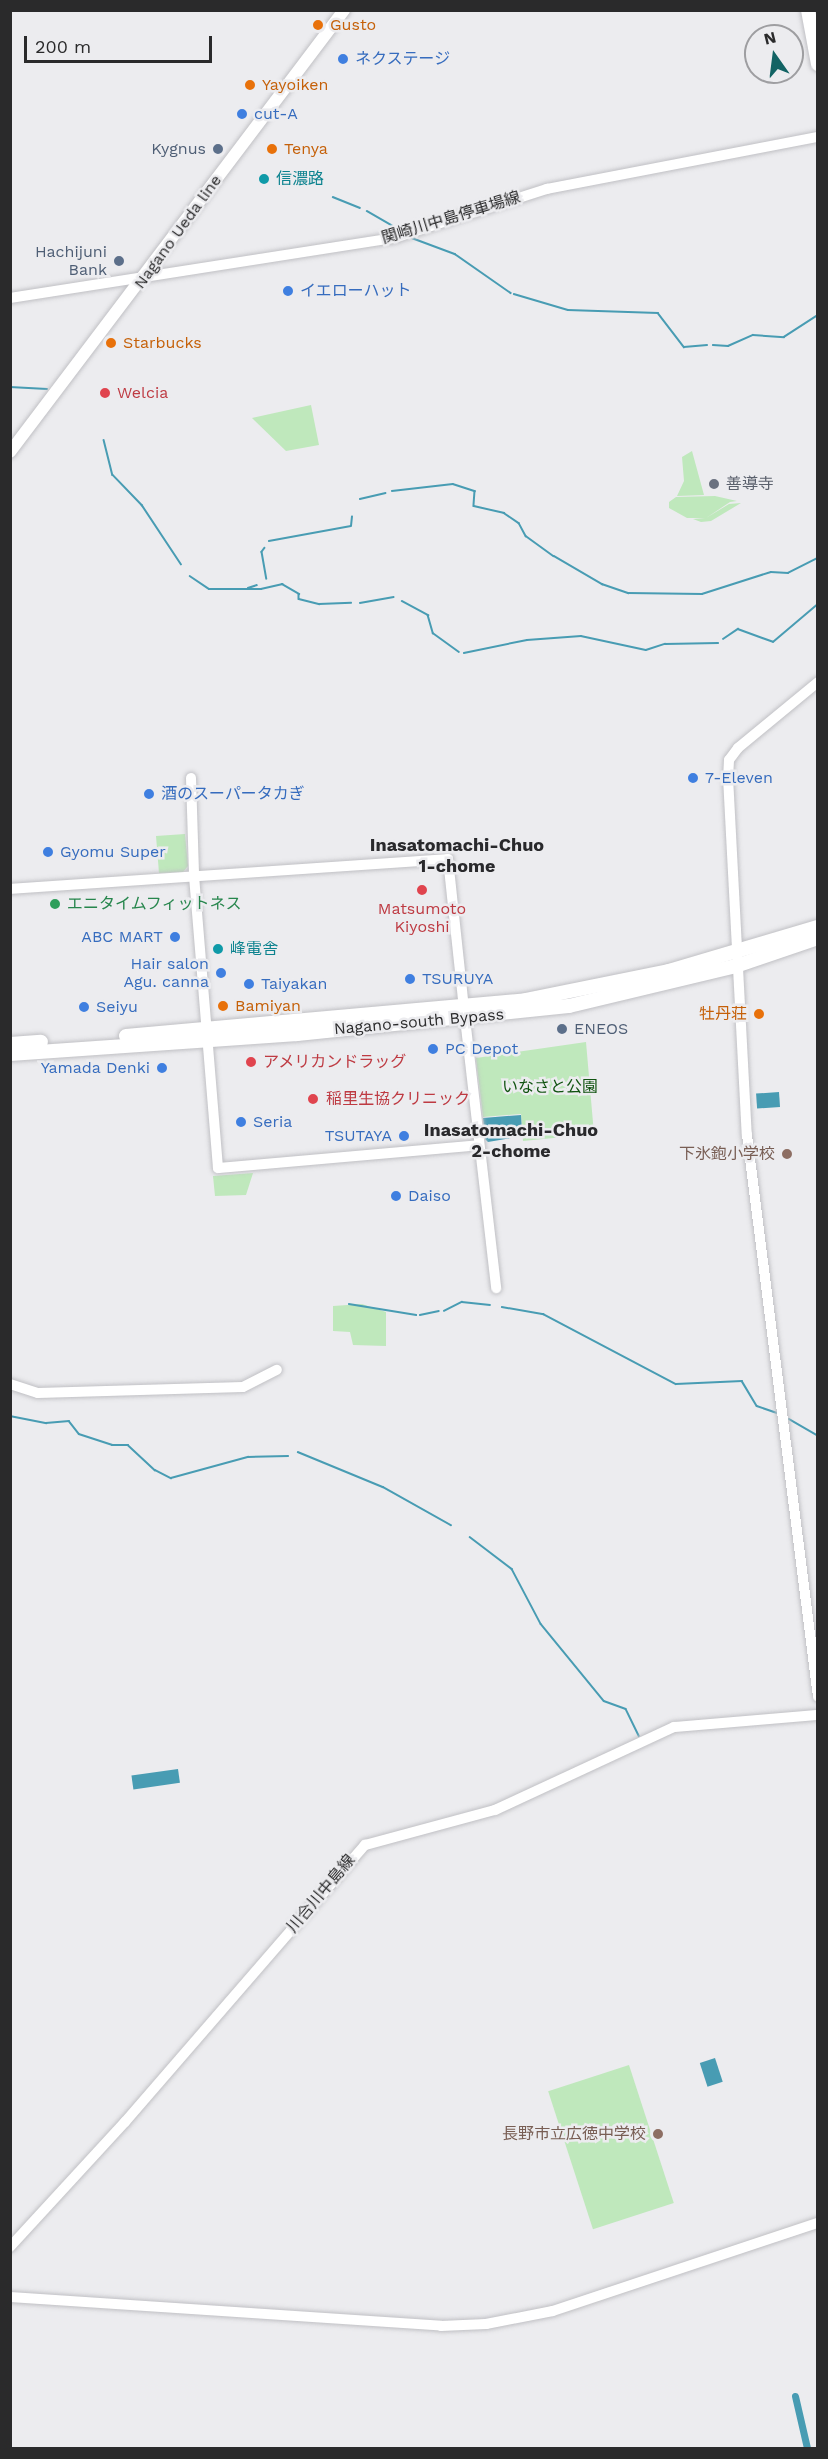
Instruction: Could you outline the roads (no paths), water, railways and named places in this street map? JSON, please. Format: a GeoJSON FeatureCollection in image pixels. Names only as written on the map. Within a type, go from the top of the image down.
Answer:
{"type":"FeatureCollection","features":[{"type":"Feature","properties":{"kind":"highway"},"geometry":{"type":"LineString","coordinates":[[808,10],[818,64]]}},
{"type":"Feature","properties":{"kind":"highway","name":"Nagano-south Bypass"},"geometry":{"type":"LineString","coordinates":[[736,960],[818,927]]}},
{"type":"Feature","properties":{"kind":"highway","name":"Nagano-south Bypass"},"geometry":{"type":"LineString","coordinates":[[10,1054],[526,1000],[736,960],[818,938]]}},
{"type":"Feature","properties":{"kind":"highway","name":"Nagano-south Bypass"},"geometry":{"type":"LineString","coordinates":[[10,1044],[207,1035]]}},
{"type":"Feature","properties":{"kind":"main road","name":"Nagano Ueda line"},"geometry":{"type":"LineString","coordinates":[[10,452],[144,278],[344,10]]}},
{"type":"Feature","properties":{"kind":"street","name":"関崎川中島停車場線"},"geometry":{"type":"LineString","coordinates":[[10,298],[394,238],[547,189],[818,137]]}},
{"type":"Feature","properties":{"kind":"street"},"geometry":{"type":"LineString","coordinates":[[818,682],[738,748],[729,760],[736,960],[747,1135],[818,1697]]}},
{"type":"Feature","properties":{"kind":"street"},"geometry":{"type":"LineString","coordinates":[[191,778],[194,876],[218,1168],[479,1145]]}},
{"type":"Feature","properties":{"kind":"street"},"geometry":{"type":"LineString","coordinates":[[10,889],[448,860],[464,999]]}},
{"type":"Feature","properties":{"kind":"street"},"geometry":{"type":"LineString","coordinates":[[466,1027],[496,1288]]}},
{"type":"Feature","properties":{"kind":"street"},"geometry":{"type":"LineString","coordinates":[[10,1384],[38,1393],[243,1387],[277,1370]]}},
{"type":"Feature","properties":{"kind":"street","name":"川合川中島線"},"geometry":{"type":"LineString","coordinates":[[10,2247],[125,2122],[365,1845],[495,1810],[674,1727],[818,1715]]}},
{"type":"Feature","properties":{"kind":"street"},"geometry":{"type":"LineString","coordinates":[[10,2297],[430,2326],[486,2324],[563,2308],[818,2223]]}},
{"type":"Feature","properties":{"kind":"water"},"geometry":{"type":"Polygon","coordinates":[[[779,1092],[780,1107],[757,1109],[756,1094],[779,1092]]]}},
{"type":"Feature","properties":{"kind":"water"},"geometry":{"type":"Polygon","coordinates":[[[521,1115],[522,1131],[517,1132],[517,1137],[488,1142],[485,1139],[483,1118],[521,1115]]]}},
{"type":"Feature","properties":{"kind":"water"},"geometry":{"type":"Polygon","coordinates":[[[178,1769],[180,1783],[133,1789],[131,1776],[178,1769]]]}},
{"type":"Feature","properties":{"kind":"water"},"geometry":{"type":"Polygon","coordinates":[[[715,2058],[723,2082],[708,2087],[700,2063],[715,2058]]]}},
{"type":"Feature","properties":{"kind":"waterway"},"geometry":{"type":"LineString","coordinates":[[333,197],[360,208]]}},
{"type":"Feature","properties":{"kind":"waterway"},"geometry":{"type":"LineString","coordinates":[[367,211],[400,230]]}},
{"type":"Feature","properties":{"kind":"waterway"},"geometry":{"type":"LineString","coordinates":[[412,238],[455,254],[511,293]]}},
{"type":"Feature","properties":{"kind":"waterway"},"geometry":{"type":"LineString","coordinates":[[514,294],[568,310],[658,313],[684,347],[707,345]]}},
{"type":"Feature","properties":{"kind":"waterway"},"geometry":{"type":"LineString","coordinates":[[713,345],[728,346],[753,335],[784,337],[818,315]]}},
{"type":"Feature","properties":{"kind":"waterway"},"geometry":{"type":"LineString","coordinates":[[10,387],[47,389]]}},
{"type":"Feature","properties":{"kind":"waterway"},"geometry":{"type":"LineString","coordinates":[[104,440],[113,475],[142,505],[181,564]]}},
{"type":"Feature","properties":{"kind":"waterway"},"geometry":{"type":"LineString","coordinates":[[392,491],[453,484],[475,491],[474,506],[504,513],[519,523],[526,536],[554,556],[602,584],[628,593],[702,594],[771,572],[788,573],[818,558]]}},
{"type":"Feature","properties":{"kind":"waterway"},"geometry":{"type":"LineString","coordinates":[[360,499],[385,493]]}},
{"type":"Feature","properties":{"kind":"waterway"},"geometry":{"type":"LineString","coordinates":[[269,541],[351,526],[352,517]]}},
{"type":"Feature","properties":{"kind":"waterway"},"geometry":{"type":"LineString","coordinates":[[265,548],[262,552],[267,579]]}},
{"type":"Feature","properties":{"kind":"waterway"},"geometry":{"type":"LineString","coordinates":[[190,576],[209,589],[261,589],[282,584],[299,594],[299,599],[319,604],[351,603]]}},
{"type":"Feature","properties":{"kind":"waterway"},"geometry":{"type":"LineString","coordinates":[[248,588],[257,585]]}},
{"type":"Feature","properties":{"kind":"waterway"},"geometry":{"type":"LineString","coordinates":[[360,603],[393,597]]}},
{"type":"Feature","properties":{"kind":"waterway"},"geometry":{"type":"LineString","coordinates":[[402,601],[428,615],[433,633],[459,652]]}},
{"type":"Feature","properties":{"kind":"waterway"},"geometry":{"type":"LineString","coordinates":[[723,639],[738,629],[773,642],[818,604]]}},
{"type":"Feature","properties":{"kind":"waterway"},"geometry":{"type":"LineString","coordinates":[[464,653],[527,640],[581,636],[646,650],[665,644],[718,643]]}},
{"type":"Feature","properties":{"kind":"waterway"},"geometry":{"type":"LineString","coordinates":[[444,1311],[462,1302],[490,1305]]}},
{"type":"Feature","properties":{"kind":"waterway"},"geometry":{"type":"LineString","coordinates":[[349,1304],[416,1315]]}},
{"type":"Feature","properties":{"kind":"waterway"},"geometry":{"type":"LineString","coordinates":[[502,1307],[543,1314],[676,1384],[742,1381],[757,1406],[777,1413]]}},
{"type":"Feature","properties":{"kind":"waterway"},"geometry":{"type":"LineString","coordinates":[[420,1315],[439,1311]]}},
{"type":"Feature","properties":{"kind":"waterway"},"geometry":{"type":"LineString","coordinates":[[10,1416],[46,1423],[69,1421],[79,1434],[112,1445],[128,1445],[155,1470],[171,1478],[248,1457],[288,1456]]}},
{"type":"Feature","properties":{"kind":"waterway"},"geometry":{"type":"LineString","coordinates":[[789,1419],[818,1436]]}},
{"type":"Feature","properties":{"kind":"waterway"},"geometry":{"type":"LineString","coordinates":[[298,1452],[383,1487],[451,1525]]}},
{"type":"Feature","properties":{"kind":"waterway"},"geometry":{"type":"LineString","coordinates":[[470,1537],[512,1569],[541,1624],[604,1701],[626,1709],[639,1736]]}},
{"type":"Feature","properties":{"kind":"waterway"},"geometry":{"type":"LineString","coordinates":[[795,2396],[807,2448]]}},
{"type":"Feature","properties":{"kind":"place","name":"Gusto"},"geometry":{"type":"Point","coordinates":[318,25]}},
{"type":"Feature","properties":{"kind":"place","name":"ネクステージ"},"geometry":{"type":"Point","coordinates":[343,59]}},
{"type":"Feature","properties":{"kind":"place","name":"Yayoiken"},"geometry":{"type":"Point","coordinates":[250,85]}},
{"type":"Feature","properties":{"kind":"place","name":"cut-A"},"geometry":{"type":"Point","coordinates":[242,114]}},
{"type":"Feature","properties":{"kind":"place","name":"Kygnus"},"geometry":{"type":"Point","coordinates":[218,149]}},
{"type":"Feature","properties":{"kind":"place","name":"Tenya"},"geometry":{"type":"Point","coordinates":[272,149]}},
{"type":"Feature","properties":{"kind":"place","name":"信濃路"},"geometry":{"type":"Point","coordinates":[264,179]}},
{"type":"Feature","properties":{"kind":"place","name":"Hachijuni Bank"},"geometry":{"type":"Point","coordinates":[119,261]}},
{"type":"Feature","properties":{"kind":"place","name":"イエローハット"},"geometry":{"type":"Point","coordinates":[288,291]}},
{"type":"Feature","properties":{"kind":"place","name":"Starbucks"},"geometry":{"type":"Point","coordinates":[111,343]}},
{"type":"Feature","properties":{"kind":"place","name":"Welcia"},"geometry":{"type":"Point","coordinates":[105,393]}},
{"type":"Feature","properties":{"kind":"place","name":"善導寺"},"geometry":{"type":"Point","coordinates":[714,484]}},
{"type":"Feature","properties":{"kind":"place","name":"7-Eleven"},"geometry":{"type":"Point","coordinates":[693,778]}},
{"type":"Feature","properties":{"kind":"place","name":"酒のスーパータカぎ"},"geometry":{"type":"Point","coordinates":[149,794]}},
{"type":"Feature","properties":{"kind":"place","name":"Gyomu Super"},"geometry":{"type":"Point","coordinates":[48,852]}},
{"type":"Feature","properties":{"kind":"place","name":"Matsumoto Kiyoshi"},"geometry":{"type":"Point","coordinates":[422,890]}},
{"type":"Feature","properties":{"kind":"place","name":"エニタイムフィットネス"},"geometry":{"type":"Point","coordinates":[55,904]}},
{"type":"Feature","properties":{"kind":"place","name":"ABC MART"},"geometry":{"type":"Point","coordinates":[175,937]}},
{"type":"Feature","properties":{"kind":"place","name":"峰電舎"},"geometry":{"type":"Point","coordinates":[218,949]}},
{"type":"Feature","properties":{"kind":"place","name":"Hair salon Agu. canna"},"geometry":{"type":"Point","coordinates":[221,973]}},
{"type":"Feature","properties":{"kind":"place","name":"TSURUYA"},"geometry":{"type":"Point","coordinates":[410,979]}},
{"type":"Feature","properties":{"kind":"place","name":"Taiyakan"},"geometry":{"type":"Point","coordinates":[249,984]}},
{"type":"Feature","properties":{"kind":"place","name":"Bamiyan"},"geometry":{"type":"Point","coordinates":[223,1006]}},
{"type":"Feature","properties":{"kind":"place","name":"Seiyu"},"geometry":{"type":"Point","coordinates":[84,1007]}},
{"type":"Feature","properties":{"kind":"place","name":"牡丹荘"},"geometry":{"type":"Point","coordinates":[759,1014]}},
{"type":"Feature","properties":{"kind":"place","name":"ENEOS"},"geometry":{"type":"Point","coordinates":[562,1029]}},
{"type":"Feature","properties":{"kind":"place","name":"PC Depot"},"geometry":{"type":"Point","coordinates":[433,1049]}},
{"type":"Feature","properties":{"kind":"place","name":"アメリカンドラッグ"},"geometry":{"type":"Point","coordinates":[251,1062]}},
{"type":"Feature","properties":{"kind":"place","name":"Yamada Denki"},"geometry":{"type":"Point","coordinates":[162,1068]}},
{"type":"Feature","properties":{"kind":"place","name":"稲里生協クリニック"},"geometry":{"type":"Point","coordinates":[313,1099]}},
{"type":"Feature","properties":{"kind":"place","name":"Seria"},"geometry":{"type":"Point","coordinates":[241,1122]}},
{"type":"Feature","properties":{"kind":"place","name":"TSUTAYA"},"geometry":{"type":"Point","coordinates":[404,1136]}},
{"type":"Feature","properties":{"kind":"place","name":"下氷鉋小学校"},"geometry":{"type":"Point","coordinates":[787,1154]}},
{"type":"Feature","properties":{"kind":"place","name":"Daiso"},"geometry":{"type":"Point","coordinates":[396,1196]}},
{"type":"Feature","properties":{"kind":"place","name":"長野市立広徳中学校"},"geometry":{"type":"Point","coordinates":[658,2134]}},
{"type":"Feature","properties":{"kind":"district","name":"Inasatomachi-Chuo 1-chome"},"geometry":{"type":"Point","coordinates":[457,856]}},
{"type":"Feature","properties":{"kind":"district","name":"Inasatomachi-Chuo 2-chome"},"geometry":{"type":"Point","coordinates":[511,1141]}},
{"type":"Feature","properties":{"kind":"park label","name":"いなさと公園"},"geometry":{"type":"Point","coordinates":[550,1087]}}]}
